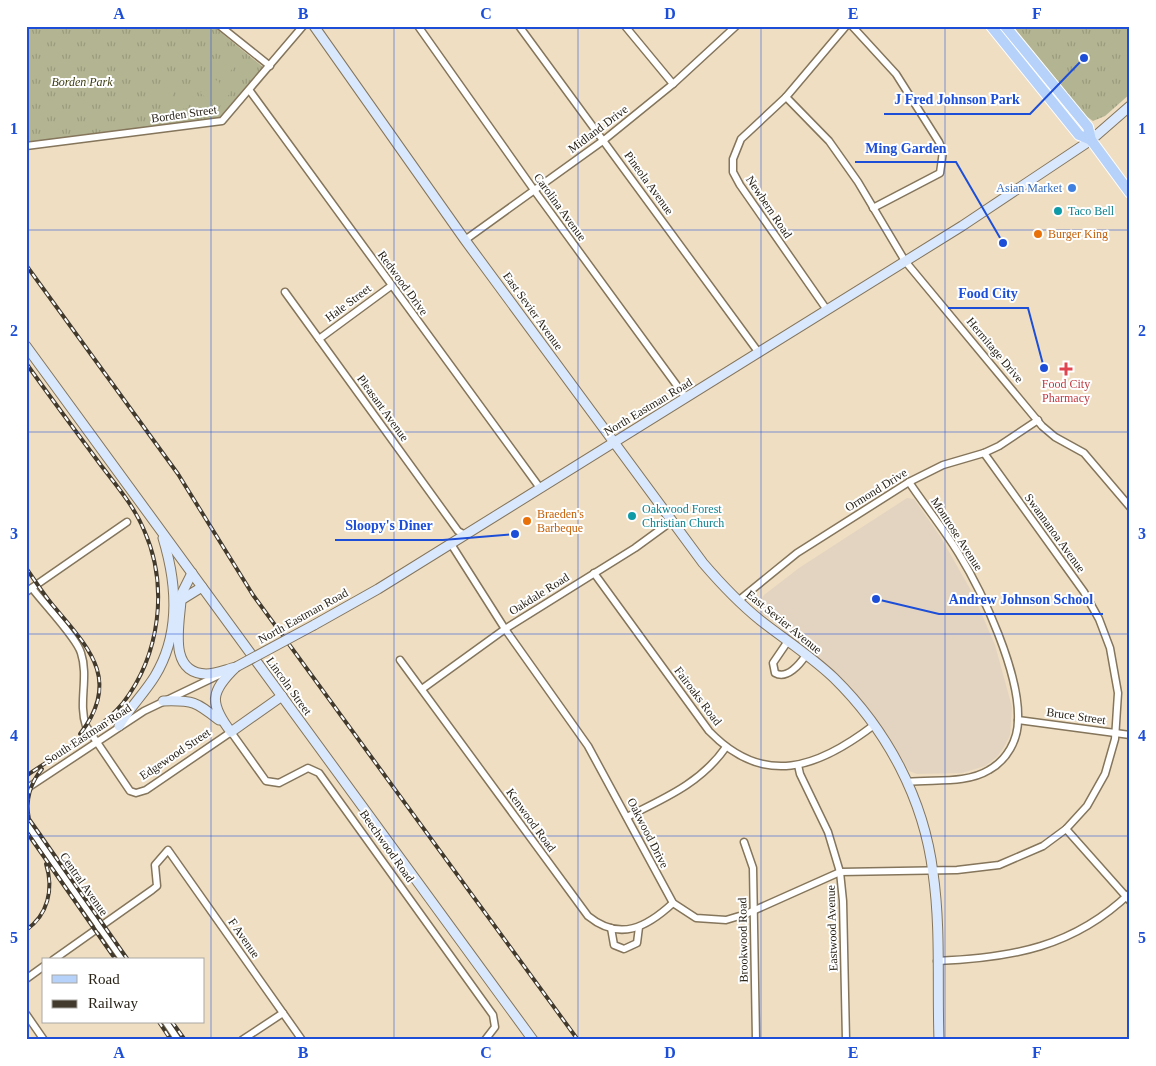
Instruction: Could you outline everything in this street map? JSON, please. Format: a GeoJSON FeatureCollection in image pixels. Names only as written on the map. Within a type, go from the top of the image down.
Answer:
{"type":"FeatureCollection","features":[{"type":"Feature","properties":{"kind":"main road","name":"East Sevier Avenue"},"geometry":{"type":"LineString","coordinates":[[314,26],[465,240],[704,564],[738,601],[806,655],[850,695],[874,725],[908,782],[923,827],[933,871],[938,961],[939,1040]]}},
{"type":"Feature","properties":{"kind":"main road"},"geometry":{"type":"LineString","coordinates":[[990,26],[1079,135],[1090,140],[1130,192]]}},
{"type":"Feature","properties":{"kind":"main road"},"geometry":{"type":"LineString","coordinates":[[1005,26],[1088,127],[1090,140]]}},
{"type":"Feature","properties":{"kind":"main road","name":"North Eastman Road"},"geometry":{"type":"LineString","coordinates":[[236,666],[314,625],[451,544],[759,353],[905,261],[1090,140],[1130,106]]}},
{"type":"Feature","properties":{"kind":"main road","name":"Lincoln Street"},"geometry":{"type":"LineString","coordinates":[[26,346],[532,1040]]}},
{"type":"Feature","properties":{"kind":"main road"},"geometry":{"type":"LineString","coordinates":[[119,726],[155,676],[162,661],[172,626],[175,603],[174,580],[161,531]]}},
{"type":"Feature","properties":{"kind":"main road"},"geometry":{"type":"LineString","coordinates":[[192,573],[182,593],[178,642],[183,662],[192,670],[205,674],[236,666]]}},
{"type":"Feature","properties":{"kind":"main road"},"geometry":{"type":"LineString","coordinates":[[182,600],[202,587]]}},
{"type":"Feature","properties":{"kind":"main road"},"geometry":{"type":"LineString","coordinates":[[228,728],[215,706],[216,692],[222,680],[236,666]]}},
{"type":"Feature","properties":{"kind":"main road","name":"Edgewood Street"},"geometry":{"type":"LineString","coordinates":[[228,728],[282,696]]}},
{"type":"Feature","properties":{"kind":"main road"},"geometry":{"type":"LineString","coordinates":[[163,701],[186,701],[201,705],[228,728]]}},
{"type":"Feature","properties":{"kind":"street"},"geometry":{"type":"LineString","coordinates":[[220,26],[270,66]]}},
{"type":"Feature","properties":{"kind":"street","name":"Borden Street"},"geometry":{"type":"LineString","coordinates":[[26,146],[222,121],[304,26]]}},
{"type":"Feature","properties":{"kind":"street","name":"Carolina Avenue"},"geometry":{"type":"LineString","coordinates":[[418,26],[534,190],[686,398]]}},
{"type":"Feature","properties":{"kind":"street","name":"Pineola Avenue"},"geometry":{"type":"LineString","coordinates":[[519,26],[759,353]]}},
{"type":"Feature","properties":{"kind":"street"},"geometry":{"type":"LineString","coordinates":[[626,26],[673,84]]}},
{"type":"Feature","properties":{"kind":"street","name":"Newbern Road"},"geometry":{"type":"LineString","coordinates":[[827,310],[740,185],[734,172],[733,159],[741,139],[786,97],[846,26]]}},
{"type":"Feature","properties":{"kind":"street"},"geometry":{"type":"LineString","coordinates":[[852,26],[896,74],[943,151],[940,173],[873,208]]}},
{"type":"Feature","properties":{"kind":"street","name":"Midland Drive"},"geometry":{"type":"LineString","coordinates":[[465,240],[604,140],[673,84],[733,27]]}},
{"type":"Feature","properties":{"kind":"street","name":"Redwood Drive"},"geometry":{"type":"LineString","coordinates":[[250,90],[540,488]]}},
{"type":"Feature","properties":{"kind":"street","name":"Hermitage Drive"},"geometry":{"type":"LineString","coordinates":[[786,97],[834,147],[905,261],[1038,420],[1055,437],[1084,453],[1130,507]]}},
{"type":"Feature","properties":{"kind":"street","name":"Hale Street"},"geometry":{"type":"LineString","coordinates":[[319,339],[391,286]]}},
{"type":"Feature","properties":{"kind":"street","name":"Pleasant Avenue"},"geometry":{"type":"LineString","coordinates":[[285,292],[458,531],[465,535]]}},
{"type":"Feature","properties":{"kind":"street","name":"Ormond Drive"},"geometry":{"type":"LineString","coordinates":[[738,601],[797,553],[910,482],[943,465],[984,453],[1017,435],[1038,420]]}},
{"type":"Feature","properties":{"kind":"street","name":"Swannanoa Avenue"},"geometry":{"type":"LineString","coordinates":[[933,871],[986,868],[1012,861],[1043,846],[1066,829],[1087,806],[1102,781],[1112,754],[1116,733],[1118,693],[1114,663],[1099,618],[1074,577],[984,453]]}},
{"type":"Feature","properties":{"kind":"street","name":"Montrose Avenue"},"geometry":{"type":"LineString","coordinates":[[908,782],[965,778],[990,770],[1005,757],[1010,749],[1014,741],[1018,720],[1010,675],[991,616],[959,554],[910,482]]}},
{"type":"Feature","properties":{"kind":"street","name":"Oakdale Road"},"geometry":{"type":"LineString","coordinates":[[422,689],[505,629],[635,548],[672,521]]}},
{"type":"Feature","properties":{"kind":"street"},"geometry":{"type":"LineString","coordinates":[[95,742],[83,717],[84,680],[81,652],[29,590],[127,522]]}},
{"type":"Feature","properties":{"kind":"street","name":"Oakwood Drive"},"geometry":{"type":"LineString","coordinates":[[451,544],[505,629],[588,746],[673,903]]}},
{"type":"Feature","properties":{"kind":"street","name":"Fairoaks Road"},"geometry":{"type":"LineString","coordinates":[[594,573],[709,731],[726,747],[746,758],[762,763],[798,765],[828,756],[874,725]]}},
{"type":"Feature","properties":{"kind":"street"},"geometry":{"type":"LineString","coordinates":[[788,641],[773,663],[775,673],[787,674],[806,655]]}},
{"type":"Feature","properties":{"kind":"street","name":"Kenwood Road"},"geometry":{"type":"LineString","coordinates":[[400,660],[582,908],[593,919],[611,928]]}},
{"type":"Feature","properties":{"kind":"street","name":"North Eastman Road"},"geometry":{"type":"LineString","coordinates":[[163,701],[236,666]]}},
{"type":"Feature","properties":{"kind":"street","name":"South Eastman Road"},"geometry":{"type":"LineString","coordinates":[[26,789],[119,726],[163,701]]}},
{"type":"Feature","properties":{"kind":"street","name":"Bruce Street"},"geometry":{"type":"LineString","coordinates":[[1018,720],[1130,734]]}},
{"type":"Feature","properties":{"kind":"street","name":"Edgewood Street"},"geometry":{"type":"LineString","coordinates":[[95,742],[127,788],[136,793],[146,790],[228,728]]}},
{"type":"Feature","properties":{"kind":"street","name":"Beechwood Road"},"geometry":{"type":"LineString","coordinates":[[228,728],[266,781],[279,783],[308,768],[320,773],[493,1015],[495,1027],[486,1040]]}},
{"type":"Feature","properties":{"kind":"street"},"geometry":{"type":"LineString","coordinates":[[627,817],[698,779],[716,761],[726,747]]}},
{"type":"Feature","properties":{"kind":"street","name":"Eastwood Avenue"},"geometry":{"type":"LineString","coordinates":[[798,765],[800,774],[828,832],[840,872],[843,901],[846,1040]]}},
{"type":"Feature","properties":{"kind":"street","name":"Central Avenue"},"geometry":{"type":"LineString","coordinates":[[26,823],[122,958]]}},
{"type":"Feature","properties":{"kind":"street"},"geometry":{"type":"LineString","coordinates":[[938,961],[996,958],[1038,948],[1085,926],[1128,897],[1066,829]]}},
{"type":"Feature","properties":{"kind":"street","name":"Brookwood Road"},"geometry":{"type":"LineString","coordinates":[[744,842],[753,868],[756,1040]]}},
{"type":"Feature","properties":{"kind":"street","name":"F Avenue"},"geometry":{"type":"LineString","coordinates":[[100,926],[157,886],[154,865],[168,850],[302,1040]]}},
{"type":"Feature","properties":{"kind":"street"},"geometry":{"type":"LineString","coordinates":[[639,927],[637,943],[624,949],[614,945],[611,938],[611,928],[639,927],[657,918],[673,903],[684,912],[705,920],[726,920],[840,872],[933,871]]}},
{"type":"Feature","properties":{"kind":"street"},"geometry":{"type":"LineString","coordinates":[[56,958],[100,926]]}},
{"type":"Feature","properties":{"kind":"street"},"geometry":{"type":"LineString","coordinates":[[26,979],[42,967]]}},
{"type":"Feature","properties":{"kind":"street"},"geometry":{"type":"LineString","coordinates":[[242,1040],[283,1012]]}},
{"type":"Feature","properties":{"kind":"street"},"geometry":{"type":"LineString","coordinates":[[26,1014],[44,1040]]}},
{"type":"Feature","properties":{"kind":"street"},"geometry":{"type":"LineString","coordinates":[[167,1024],[178,1040]]}},
{"type":"Feature","properties":{"kind":"shaded area"},"geometry":{"type":"Polygon","coordinates":[[[907,498],[914,499],[940,536],[973,594],[995,645],[1012,707],[1010,735],[997,757],[985,766],[962,773],[917,774],[909,771],[890,738],[852,689],[829,666],[759,611],[757,606],[764,595],[799,568],[907,498]]]}},
{"type":"Feature","properties":{"kind":"green space","name":"Borden Park"},"geometry":{"type":"Polygon","coordinates":[[[26,26],[213,26],[263,67],[219,118],[26,145],[26,26]]]}},
{"type":"Feature","properties":{"kind":"green space"},"geometry":{"type":"Polygon","coordinates":[[[1013,26],[1130,26],[1130,94],[1105,116],[1093,121],[1086,116],[1013,26]]]}},
{"type":"Feature","properties":{"kind":"green space"},"geometry":{"type":"Polygon","coordinates":[[[233,54],[240,60],[227,75],[220,69],[233,54]]]}},
{"type":"Feature","properties":{"kind":"green space"},"geometry":{"type":"Polygon","coordinates":[[[243,62],[250,68],[237,84],[230,78],[243,62]]]}},
{"type":"Feature","properties":{"kind":"green space"},"geometry":{"type":"Polygon","coordinates":[[[213,78],[220,83],[208,99],[200,93],[213,78]]]}},
{"type":"Feature","properties":{"kind":"green space"},"geometry":{"type":"Polygon","coordinates":[[[224,86],[231,92],[218,108],[211,102],[224,86]]]}},
{"type":"Feature","properties":{"kind":"green space"},"geometry":{"type":"Polygon","coordinates":[[[186,88],[188,108],[179,109],[177,89],[186,88]]]}},
{"type":"Feature","properties":{"kind":"green space"},"geometry":{"type":"Polygon","coordinates":[[[172,90],[174,110],[165,111],[163,91],[172,90]]]}},
{"type":"Feature","properties":{"kind":"railway"},"geometry":{"type":"LineString","coordinates":[[26,265],[178,474],[253,595],[578,1040]]}},
{"type":"Feature","properties":{"kind":"railway"},"geometry":{"type":"LineString","coordinates":[[26,363],[135,513],[152,552],[158,597],[157,620],[145,664],[136,684],[123,703],[90,733],[26,776]]}},
{"type":"Feature","properties":{"kind":"railway"},"geometry":{"type":"LineString","coordinates":[[26,568],[48,599],[77,634],[95,664],[99,680],[99,696],[93,714],[80,734]]}},
{"type":"Feature","properties":{"kind":"railway"},"geometry":{"type":"LineString","coordinates":[[42,769],[34,780],[29,792],[29,819],[127,958]]}},
{"type":"Feature","properties":{"kind":"railway"},"geometry":{"type":"LineString","coordinates":[[26,831],[115,958]]}},
{"type":"Feature","properties":{"kind":"railway"},"geometry":{"type":"LineString","coordinates":[[26,930],[40,917],[47,901],[49,883],[46,864]]}},
{"type":"Feature","properties":{"kind":"railway"},"geometry":{"type":"LineString","coordinates":[[160,1024],[171,1040]]}},
{"type":"Feature","properties":{"kind":"railway"},"geometry":{"type":"LineString","coordinates":[[173,1024],[185,1040]]}},
{"type":"Feature","properties":{"kind":"place","name":"J Fred Johnson Park"},"geometry":{"type":"Point","coordinates":[1084,58]}},
{"type":"Feature","properties":{"kind":"place","name":"Asian Market"},"geometry":{"type":"Point","coordinates":[1072,188]}},
{"type":"Feature","properties":{"kind":"place","name":"Taco Bell"},"geometry":{"type":"Point","coordinates":[1058,211]}},
{"type":"Feature","properties":{"kind":"place","name":"Burger King"},"geometry":{"type":"Point","coordinates":[1038,234]}},
{"type":"Feature","properties":{"kind":"place","name":"Ming Garden"},"geometry":{"type":"Point","coordinates":[1003,243]}},
{"type":"Feature","properties":{"kind":"place","name":"Food City"},"geometry":{"type":"Point","coordinates":[1044,368]}},
{"type":"Feature","properties":{"kind":"place","name":"Food City Pharmacy"},"geometry":{"type":"Point","coordinates":[1066,369]}},
{"type":"Feature","properties":{"kind":"place","name":"Oakwood Forest Christian Church"},"geometry":{"type":"Point","coordinates":[632,516]}},
{"type":"Feature","properties":{"kind":"place","name":"Braeden's Barbeque"},"geometry":{"type":"Point","coordinates":[527,521]}},
{"type":"Feature","properties":{"kind":"place","name":"Sloopy's Diner"},"geometry":{"type":"Point","coordinates":[515,534]}},
{"type":"Feature","properties":{"kind":"place","name":"Andrew Johnson School"},"geometry":{"type":"Point","coordinates":[876,599]}}]}
